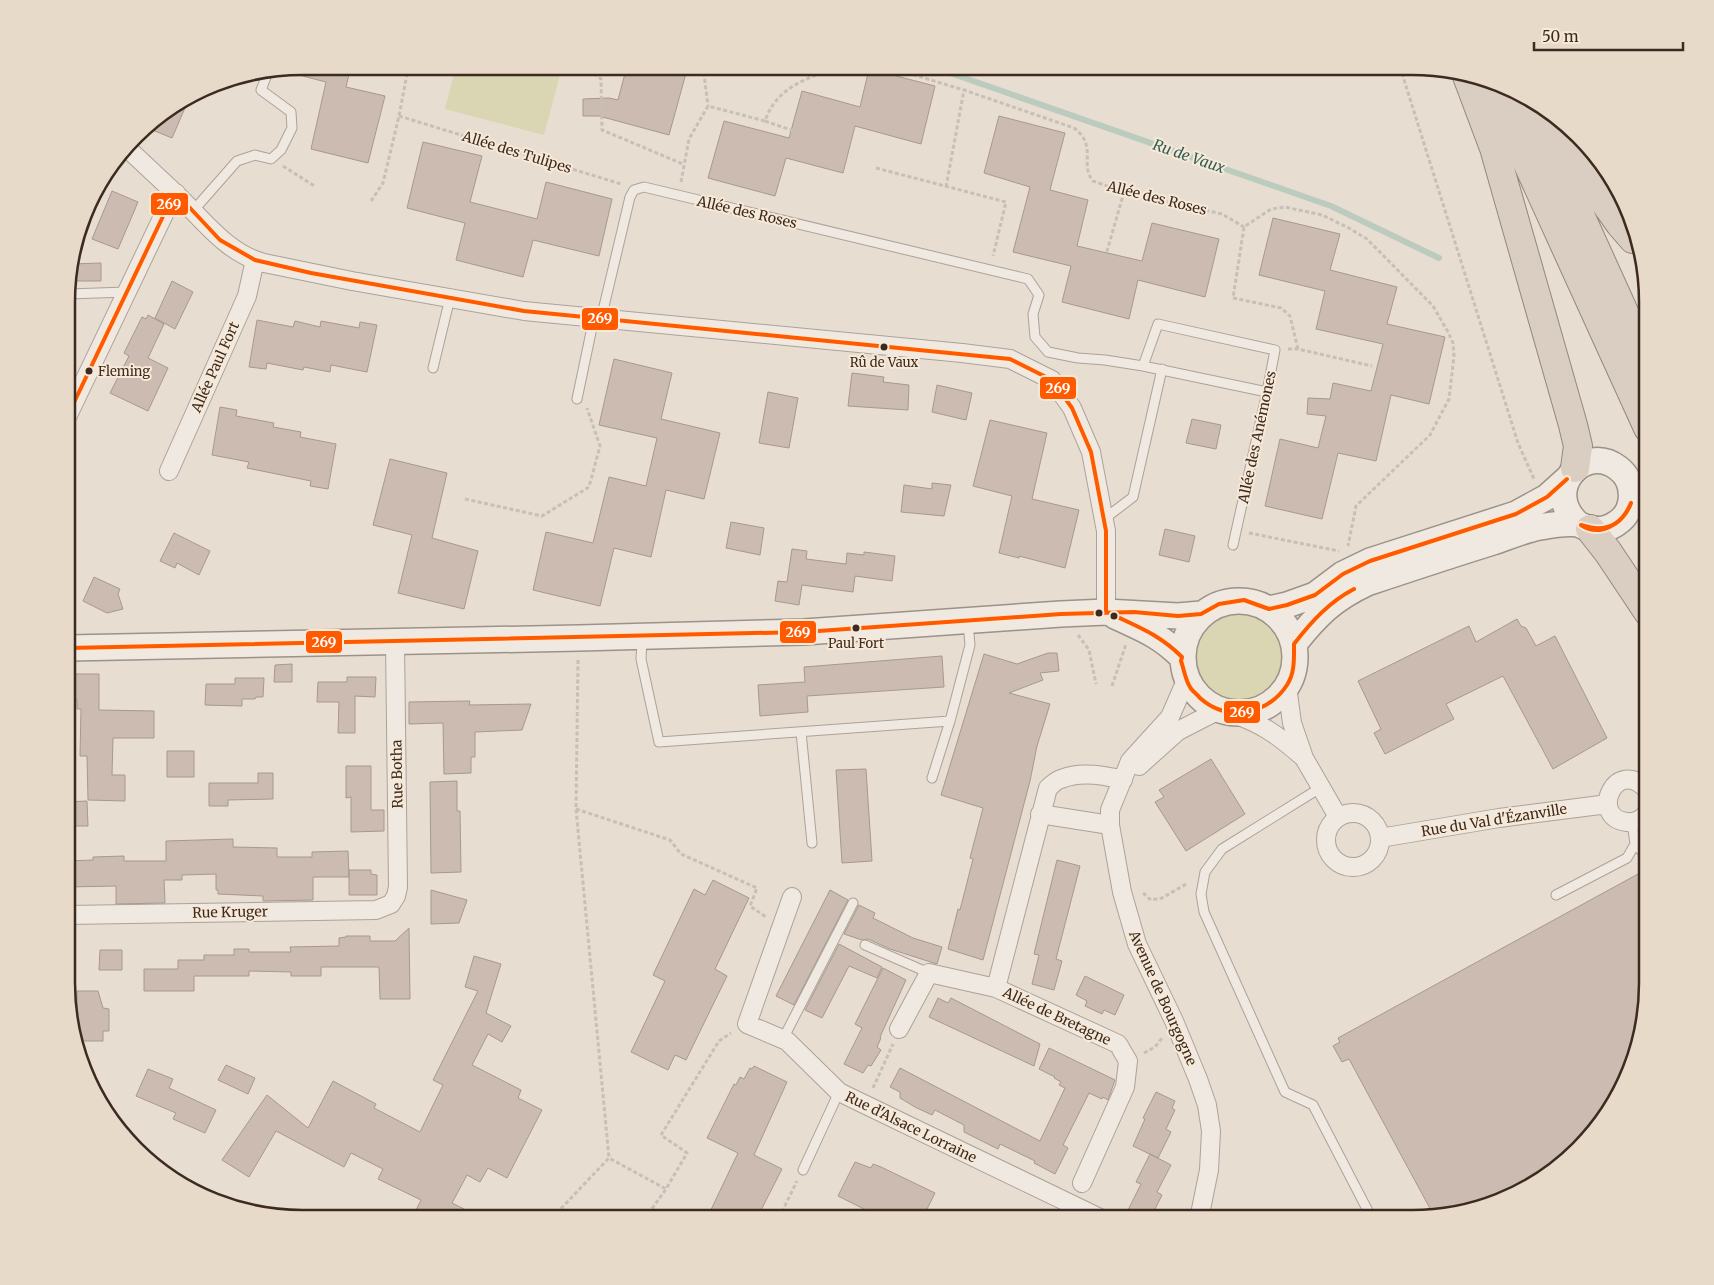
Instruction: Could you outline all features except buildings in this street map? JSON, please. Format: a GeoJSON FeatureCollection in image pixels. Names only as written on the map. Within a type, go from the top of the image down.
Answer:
{"type":"FeatureCollection","features":[{"type":"Feature","properties":{"kind":"highway"},"geometry":{"type":"LineString","coordinates":[[1469,83],[1494,148],[1573,424],[1578,446],[1571,474]]}},
{"type":"Feature","properties":{"kind":"highway"},"geometry":{"type":"LineString","coordinates":[[1494,90],[1639,410]]}},
{"type":"Feature","properties":{"kind":"highway"},"geometry":{"type":"LineString","coordinates":[[1532,109],[1639,345]]}},
{"type":"Feature","properties":{"kind":"highway"},"geometry":{"type":"LineString","coordinates":[[1564,132],[1588,179],[1628,234]]}},
{"type":"Feature","properties":{"kind":"highway"},"geometry":{"type":"LineString","coordinates":[[1584,526],[1608,552],[1639,598]]}},
{"type":"Feature","properties":{"kind":"main road"},"geometry":{"type":"LineString","coordinates":[[1268,609],[1310,598],[1343,574],[1370,561],[1516,514],[1547,497],[1571,474],[1590,462],[1610,463],[1626,477],[1639,482],[1626,515],[1610,527],[1600,530],[1584,526],[1540,527],[1366,582],[1331,603],[1318,615],[1294,644]]}},
{"type":"Feature","properties":{"kind":"main road"},"geometry":{"type":"LineString","coordinates":[[1571,474],[1564,488],[1563,498],[1571,517],[1584,526]]}},
{"type":"Feature","properties":{"kind":"main road"},"geometry":{"type":"LineString","coordinates":[[1244,600],[1268,609],[1283,622],[1294,644],[1296,655],[1287,686],[1279,697],[1268,706],[1249,713],[1225,711],[1208,705],[1191,688],[1185,668],[1183,645],[1190,627],[1202,614],[1218,604],[1244,600]]}},
{"type":"Feature","properties":{"kind":"main road"},"geometry":{"type":"LineString","coordinates":[[75,648],[804,632],[1061,614],[1106,612],[1178,616],[1202,614]]}},
{"type":"Feature","properties":{"kind":"main road"},"geometry":{"type":"LineString","coordinates":[[1106,612],[1156,635],[1168,644],[1185,668]]}},
{"type":"Feature","properties":{"kind":"street"},"geometry":{"type":"LineString","coordinates":[[131,152],[176,193],[220,240],[260,262],[311,273],[524,311],[1010,359],[1052,380],[1072,408],[1092,452],[1106,531],[1106,612]]}},
{"type":"Feature","properties":{"kind":"street"},"geometry":{"type":"LineString","coordinates":[[75,400],[166,210],[176,193]]}},
{"type":"Feature","properties":{"kind":"street","name":"Allée Paul Fort"},"geometry":{"type":"LineString","coordinates":[[169,471],[260,262]]}},
{"type":"Feature","properties":{"kind":"street","name":"Rue Botha"},"geometry":{"type":"LineString","coordinates":[[391,904],[396,896],[398,887],[395,642]]}},
{"type":"Feature","properties":{"kind":"street","name":"Avenue de Bourgogne"},"geometry":{"type":"LineString","coordinates":[[1185,668],[1170,717],[1130,761],[1110,810],[1110,825],[1122,892],[1136,944],[1174,1021],[1198,1079],[1206,1105],[1211,1131],[1209,1170],[1201,1210]]}},
{"type":"Feature","properties":{"kind":"street"},"geometry":{"type":"LineString","coordinates":[[1287,686],[1292,723],[1304,758],[1338,817]]}},
{"type":"Feature","properties":{"kind":"street"},"geometry":{"type":"LineString","coordinates":[[1225,711],[1249,719],[1276,734],[1304,758]]}},
{"type":"Feature","properties":{"kind":"street","name":"Avenue de Bourgogne"},"geometry":{"type":"LineString","coordinates":[[1123,780],[1178,731],[1225,711]]}},
{"type":"Feature","properties":{"kind":"street","name":"Allée de Bretagne"},"geometry":{"type":"LineString","coordinates":[[996,988],[1048,788],[1060,779],[1074,776],[1102,774],[1123,780]]}},
{"type":"Feature","properties":{"kind":"street"},"geometry":{"type":"LineString","coordinates":[[1639,783],[1629,779],[1622,781],[1611,790],[1608,796],[1610,810],[1619,820],[1632,822],[1639,820]]}},
{"type":"Feature","properties":{"kind":"street","name":"Rue du Val d'Ézanville"},"geometry":{"type":"LineString","coordinates":[[1380,838],[1500,818],[1608,804]]}},
{"type":"Feature","properties":{"kind":"street"},"geometry":{"type":"LineString","coordinates":[[1351,813],[1361,814],[1370,818],[1378,829],[1380,838],[1379,848],[1375,857],[1366,864],[1349,867],[1340,864],[1329,854],[1326,844],[1326,835],[1331,824],[1338,817],[1351,813]]}},
{"type":"Feature","properties":{"kind":"street"},"geometry":{"type":"LineString","coordinates":[[1040,814],[1110,825]]}},
{"type":"Feature","properties":{"kind":"street"},"geometry":{"type":"LineString","coordinates":[[747,1024],[792,897]]}},
{"type":"Feature","properties":{"kind":"street","name":"Rue Kruger"},"geometry":{"type":"LineString","coordinates":[[75,915],[376,910],[391,904]]}},
{"type":"Feature","properties":{"kind":"street"},"geometry":{"type":"LineString","coordinates":[[899,1029],[929,973]]}},
{"type":"Feature","properties":{"kind":"street","name":"Allée de Bretagne"},"geometry":{"type":"LineString","coordinates":[[929,973],[996,988],[1118,1044],[1128,1061]]}},
{"type":"Feature","properties":{"kind":"street","name":"Rue d'Alsace Lorraine"},"geometry":{"type":"LineString","coordinates":[[747,1024],[787,1041],[839,1092],[1079,1210]]}},
{"type":"Feature","properties":{"kind":"street"},"geometry":{"type":"LineString","coordinates":[[1082,1183],[1125,1087],[1128,1061]]}},
{"type":"Feature","properties":{"kind":"lane"},"geometry":{"type":"LineString","coordinates":[[193,211],[237,161],[254,155],[271,159],[280,150],[292,128],[291,112],[261,90],[266,78]]}},
{"type":"Feature","properties":{"kind":"lane","name":"Allée des Roses"},"geometry":{"type":"LineString","coordinates":[[634,190],[644,187],[1028,279],[1039,295],[1033,314],[1035,337],[1048,352],[1078,358],[1105,360],[1162,369],[1268,392]]}},
{"type":"Feature","properties":{"kind":"lane"},"geometry":{"type":"LineString","coordinates":[[577,399],[630,197],[634,190]]}},
{"type":"Feature","properties":{"kind":"lane"},"geometry":{"type":"LineString","coordinates":[[250,307],[260,262]]}},
{"type":"Feature","properties":{"kind":"lane"},"geometry":{"type":"LineString","coordinates":[[75,294],[127,292]]}},
{"type":"Feature","properties":{"kind":"lane"},"geometry":{"type":"LineString","coordinates":[[434,368],[450,298]]}},
{"type":"Feature","properties":{"kind":"lane"},"geometry":{"type":"LineString","coordinates":[[1143,366],[1158,324],[1275,350]]}},
{"type":"Feature","properties":{"kind":"lane","name":"Allée des Anémones"},"geometry":{"type":"LineString","coordinates":[[1233,545],[1268,392],[1275,350]]}},
{"type":"Feature","properties":{"kind":"lane"},"geometry":{"type":"LineString","coordinates":[[1104,518],[1132,497],[1162,369]]}},
{"type":"Feature","properties":{"kind":"lane"},"geometry":{"type":"LineString","coordinates":[[932,778],[950,721],[970,644],[968,620]]}},
{"type":"Feature","properties":{"kind":"lane"},"geometry":{"type":"LineString","coordinates":[[642,636],[641,659],[659,742],[950,721]]}},
{"type":"Feature","properties":{"kind":"lane"},"geometry":{"type":"LineString","coordinates":[[800,732],[812,843]]}},
{"type":"Feature","properties":{"kind":"lane"},"geometry":{"type":"LineString","coordinates":[[1320,788],[1222,849],[1205,872],[1201,894],[1204,912],[1285,1092],[1313,1105],[1367,1210]]}},
{"type":"Feature","properties":{"kind":"lane"},"geometry":{"type":"LineString","coordinates":[[1556,895],[1627,858],[1634,844],[1632,822]]}},
{"type":"Feature","properties":{"kind":"lane"},"geometry":{"type":"LineString","coordinates":[[1634,844],[1639,849]]}},
{"type":"Feature","properties":{"kind":"lane"},"geometry":{"type":"LineString","coordinates":[[783,1039],[853,903]]}},
{"type":"Feature","properties":{"kind":"lane"},"geometry":{"type":"LineString","coordinates":[[865,945],[929,973]]}},
{"type":"Feature","properties":{"kind":"lane"},"geometry":{"type":"LineString","coordinates":[[803,1170],[839,1092]]}},
{"type":"Feature","properties":{"kind":"path"},"geometry":{"type":"LineString","coordinates":[[371,201],[383,183],[399,116],[406,75]]}},
{"type":"Feature","properties":{"kind":"path"},"geometry":{"type":"LineString","coordinates":[[595,75],[600,79],[602,130],[683,164]]}},
{"type":"Feature","properties":{"kind":"path"},"geometry":{"type":"LineString","coordinates":[[704,75],[708,106],[798,132]]}},
{"type":"Feature","properties":{"kind":"path"},"geometry":{"type":"LineString","coordinates":[[765,121],[770,108],[777,98],[789,88],[819,75]]}},
{"type":"Feature","properties":{"kind":"path","name":"Allée des Roses"},"geometry":{"type":"LineString","coordinates":[[916,75],[1074,128],[1086,140],[1089,176],[1093,181],[1124,192],[1222,214],[1244,227]]}},
{"type":"Feature","properties":{"kind":"path"},"geometry":{"type":"LineString","coordinates":[[1403,75],[1518,443],[1536,484],[1547,497]]}},
{"type":"Feature","properties":{"kind":"path"},"geometry":{"type":"LineString","coordinates":[[946,187],[964,90]]}},
{"type":"Feature","properties":{"kind":"path","name":"Allée des Roses"},"geometry":{"type":"LineString","coordinates":[[679,195],[683,164],[689,139],[708,106]]}},
{"type":"Feature","properties":{"kind":"path","name":"Allée des Tulipes"},"geometry":{"type":"LineString","coordinates":[[399,116],[618,183],[634,190]]}},
{"type":"Feature","properties":{"kind":"path"},"geometry":{"type":"LineString","coordinates":[[271,159],[316,187]]}},
{"type":"Feature","properties":{"kind":"path"},"geometry":{"type":"LineString","coordinates":[[876,168],[1006,202],[990,270]]}},
{"type":"Feature","properties":{"kind":"path"},"geometry":{"type":"LineString","coordinates":[[1105,258],[1124,192]]}},
{"type":"Feature","properties":{"kind":"path"},"geometry":{"type":"LineString","coordinates":[[1236,530],[1347,552],[1356,506],[1430,435],[1449,398],[1454,356],[1453,343],[1432,306],[1367,239],[1322,215],[1284,207],[1271,209],[1244,227],[1233,298],[1281,308],[1290,316],[1298,349]]}},
{"type":"Feature","properties":{"kind":"path"},"geometry":{"type":"LineString","coordinates":[[1275,350],[1298,349],[1372,366]]}},
{"type":"Feature","properties":{"kind":"path"},"geometry":{"type":"LineString","coordinates":[[465,499],[542,516],[589,487],[600,446],[586,409],[589,400]]}},
{"type":"Feature","properties":{"kind":"path"},"geometry":{"type":"LineString","coordinates":[[1061,614],[1062,626],[1071,629],[1081,637],[1089,650],[1096,684]]}},
{"type":"Feature","properties":{"kind":"path"},"geometry":{"type":"LineString","coordinates":[[1112,686],[1132,624]]}},
{"type":"Feature","properties":{"kind":"path"},"geometry":{"type":"LineString","coordinates":[[560,1210],[609,1158],[576,809],[579,638]]}},
{"type":"Feature","properties":{"kind":"path"},"geometry":{"type":"LineString","coordinates":[[576,809],[670,840],[680,854],[757,888],[750,906],[782,927]]}},
{"type":"Feature","properties":{"kind":"path"},"geometry":{"type":"LineString","coordinates":[[1141,892],[1151,900],[1162,898],[1205,872]]}},
{"type":"Feature","properties":{"kind":"path"},"geometry":{"type":"LineString","coordinates":[[1128,1061],[1155,1046],[1174,1021]]}},
{"type":"Feature","properties":{"kind":"path"},"geometry":{"type":"LineString","coordinates":[[652,1210],[687,1153],[661,1135],[719,1040],[747,1024]]}},
{"type":"Feature","properties":{"kind":"path"},"geometry":{"type":"LineString","coordinates":[[865,1105],[899,1029]]}},
{"type":"Feature","properties":{"kind":"path"},"geometry":{"type":"LineString","coordinates":[[609,1158],[666,1189]]}},
{"type":"Feature","properties":{"kind":"path"},"geometry":{"type":"LineString","coordinates":[[783,1210],[803,1170]]}},
{"type":"Feature","properties":{"kind":"shaded area"},"geometry":{"type":"Polygon","coordinates":[[[454,75],[560,75],[544,135],[445,109],[454,75]]]}},
{"type":"Feature","properties":{"kind":"shaded area"},"geometry":{"type":"Polygon","coordinates":[[[1239,612],[1256,615],[1271,625],[1281,640],[1284,657],[1281,674],[1271,689],[1256,699],[1239,702],[1222,699],[1207,689],[1197,674],[1194,657],[1197,640],[1207,625],[1222,615],[1239,612]]]}},
{"type":"Feature","properties":{"kind":"waterway","name":"Ru de Vaux"},"geometry":{"type":"LineString","coordinates":[[956,75],[1331,206],[1439,258]]}},
{"type":"Feature","properties":{"kind":"transit line","name":"269"},"geometry":{"type":"LineString","coordinates":[[75,400],[166,210],[176,193],[220,240],[255,260],[311,273],[524,311],[1010,359],[1052,380],[1072,408],[1091,452],[1106,531],[1106,612]]}},
{"type":"Feature","properties":{"kind":"transit line","name":"269"},"geometry":{"type":"LineString","coordinates":[[75,648],[804,632],[1061,614],[1134,612],[1178,616],[1201,614],[1219,604],[1244,600],[1269,609],[1315,595],[1343,574],[1370,561],[1516,514],[1547,497],[1567,479]]}},
{"type":"Feature","properties":{"kind":"transit line","name":"269"},"geometry":{"type":"LineString","coordinates":[[1581,525],[1597,528],[1611,526],[1622,518],[1631,503]]}},
{"type":"Feature","properties":{"kind":"transit line","name":"269"},"geometry":{"type":"LineString","coordinates":[[1581,525],[1588,529],[1596,530],[1610,526],[1623,517],[1631,503]]}},
{"type":"Feature","properties":{"kind":"transit line","name":"269"},"geometry":{"type":"LineString","coordinates":[[1109,613],[1165,642],[1182,657],[1181,661],[1188,684],[1200,698],[1211,706],[1222,710],[1246,712],[1258,709],[1279,695],[1290,680],[1294,665],[1294,644],[1321,613],[1336,600],[1354,589]]}},
{"type":"Feature","properties":{"kind":"place","name":"Rû de Vaux"},"geometry":{"type":"Point","coordinates":[884,347]}},
{"type":"Feature","properties":{"kind":"place","name":"Fleming"},"geometry":{"type":"Point","coordinates":[89,371]}},
{"type":"Feature","properties":{"kind":"place","name":"Paul Fort"},"geometry":{"type":"Point","coordinates":[856,628]}}]}
